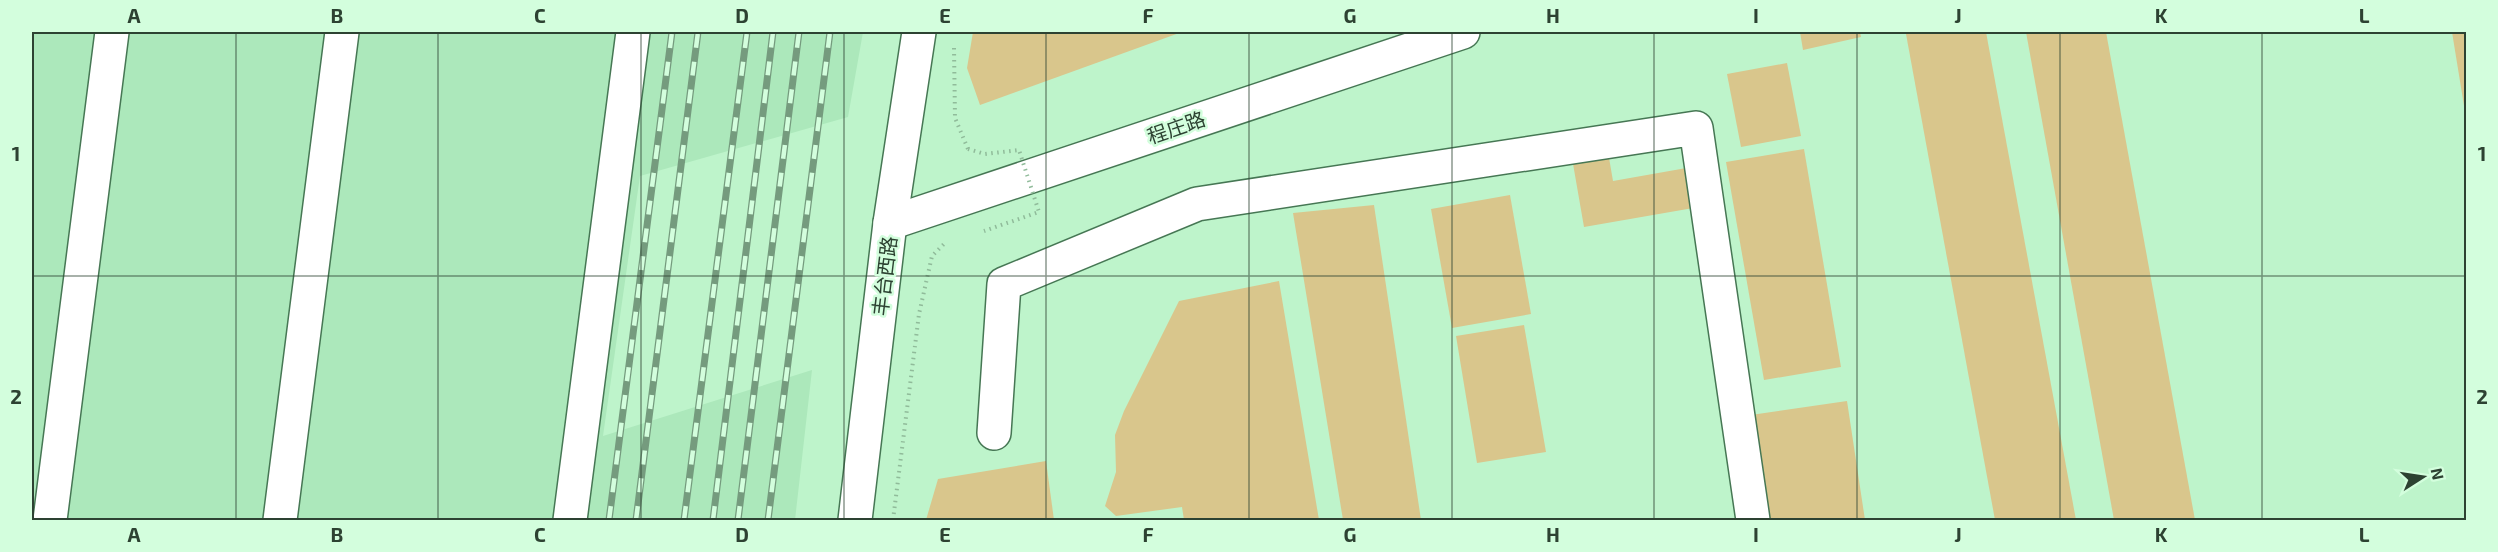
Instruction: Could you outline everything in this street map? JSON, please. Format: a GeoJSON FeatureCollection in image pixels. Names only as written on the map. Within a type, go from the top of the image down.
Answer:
{"type":"FeatureCollection","features":[{"type":"Feature","properties":{"kind":"street"},"geometry":{"type":"LineString","coordinates":[[50,520],[112,32]]}},
{"type":"Feature","properties":{"kind":"street"},"geometry":{"type":"LineString","coordinates":[[280,520],[342,32]]}},
{"type":"Feature","properties":{"kind":"street"},"geometry":{"type":"LineString","coordinates":[[570,520],[633,32]]}},
{"type":"Feature","properties":{"kind":"street","name":"丰台西路"},"geometry":{"type":"LineString","coordinates":[[855,520],[890,223],[919,32]]}},
{"type":"Feature","properties":{"kind":"street","name":"程庄路"},"geometry":{"type":"LineString","coordinates":[[890,223],[1463,32]]}},
{"type":"Feature","properties":{"kind":"street"},"geometry":{"type":"LineString","coordinates":[[994,433],[1004,284],[1197,204],[1696,128],[1753,520]]}},
{"type":"Feature","properties":{"kind":"path"},"geometry":{"type":"LineString","coordinates":[[953,43],[955,118],[968,149],[985,154],[1019,150],[1039,212],[984,231]]}},
{"type":"Feature","properties":{"kind":"path"},"geometry":{"type":"LineString","coordinates":[[892,520],[919,314],[932,256],[950,239]]}},
{"type":"Feature","properties":{"kind":"shaded area"},"geometry":{"type":"Polygon","coordinates":[[[32,32],[863,32],[848,117],[640,176],[603,436],[812,370],[795,520],[32,520],[32,32]]]}},
{"type":"Feature","properties":{"kind":"building"},"geometry":{"type":"Polygon","coordinates":[[[973,32],[1182,32],[980,105],[967,68],[973,32]]]}},
{"type":"Feature","properties":{"kind":"building"},"geometry":{"type":"Polygon","coordinates":[[[1800,32],[1860,32],[1861,37],[1803,50],[1800,32]]]}},
{"type":"Feature","properties":{"kind":"building"},"geometry":{"type":"Polygon","coordinates":[[[1986,32],[2076,520],[1995,520],[1906,34],[1986,32]]]}},
{"type":"Feature","properties":{"kind":"building"},"geometry":{"type":"Polygon","coordinates":[[[2026,32],[2106,32],[2195,520],[2114,520],[2026,32]]]}},
{"type":"Feature","properties":{"kind":"building"},"geometry":{"type":"Polygon","coordinates":[[[2452,32],[2466,32],[2466,112],[2465,112],[2452,32]]]}},
{"type":"Feature","properties":{"kind":"building"},"geometry":{"type":"Polygon","coordinates":[[[1787,63],[1801,136],[1741,147],[1727,74],[1787,63]]]}},
{"type":"Feature","properties":{"kind":"building"},"geometry":{"type":"Polygon","coordinates":[[[1804,149],[1841,367],[1764,380],[1726,162],[1804,149]]]}},
{"type":"Feature","properties":{"kind":"building"},"geometry":{"type":"Polygon","coordinates":[[[1608,152],[1613,181],[1692,167],[1699,207],[1584,227],[1572,158],[1608,152]]]}},
{"type":"Feature","properties":{"kind":"building"},"geometry":{"type":"Polygon","coordinates":[[[1510,195],[1531,314],[1452,328],[1431,209],[1510,195]]]}},
{"type":"Feature","properties":{"kind":"building"},"geometry":{"type":"Polygon","coordinates":[[[1374,205],[1421,520],[1343,520],[1293,213],[1374,205]]]}},
{"type":"Feature","properties":{"kind":"building"},"geometry":{"type":"Polygon","coordinates":[[[1279,281],[1319,520],[1184,520],[1182,507],[1116,516],[1105,506],[1116,472],[1115,435],[1124,411],[1179,301],[1279,281]]]}},
{"type":"Feature","properties":{"kind":"building"},"geometry":{"type":"Polygon","coordinates":[[[1524,325],[1546,452],[1477,463],[1456,336],[1524,325]]]}},
{"type":"Feature","properties":{"kind":"building"},"geometry":{"type":"Polygon","coordinates":[[[1847,401],[1865,520],[1760,520],[1744,416],[1847,401]]]}},
{"type":"Feature","properties":{"kind":"building"},"geometry":{"type":"Polygon","coordinates":[[[1046,461],[1054,520],[926,520],[938,479],[1046,461]]]}},
{"type":"Feature","properties":{"kind":"railway"},"geometry":{"type":"LineString","coordinates":[[609,520],[672,32]]}},
{"type":"Feature","properties":{"kind":"railway"},"geometry":{"type":"LineString","coordinates":[[636,520],[698,32]]}},
{"type":"Feature","properties":{"kind":"railway"},"geometry":{"type":"LineString","coordinates":[[684,520],[747,32]]}},
{"type":"Feature","properties":{"kind":"railway"},"geometry":{"type":"LineString","coordinates":[[713,520],[773,32]]}},
{"type":"Feature","properties":{"kind":"railway"},"geometry":{"type":"LineString","coordinates":[[738,520],[799,32]]}},
{"type":"Feature","properties":{"kind":"railway"},"geometry":{"type":"LineString","coordinates":[[768,520],[830,32]]}}]}
